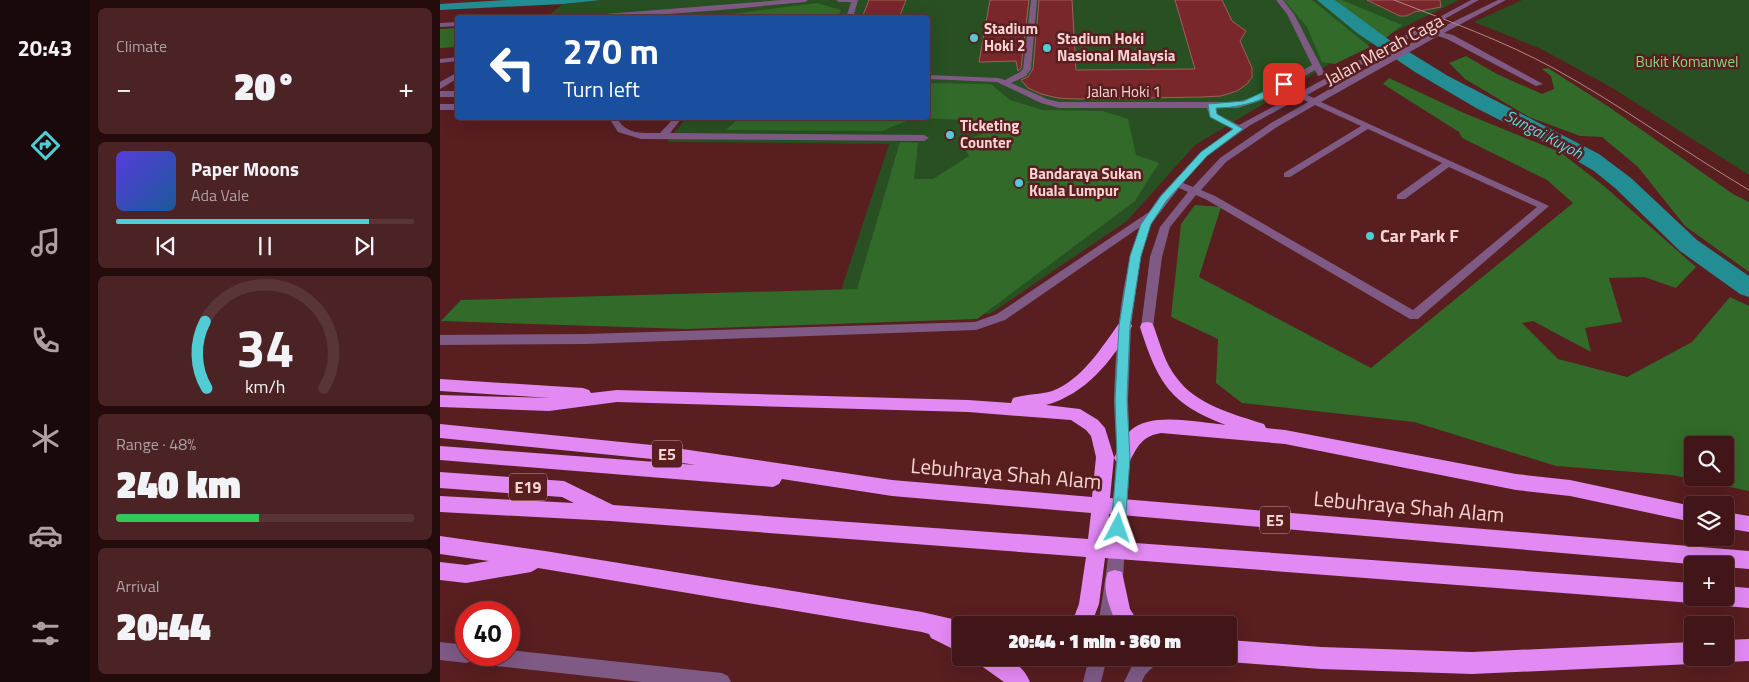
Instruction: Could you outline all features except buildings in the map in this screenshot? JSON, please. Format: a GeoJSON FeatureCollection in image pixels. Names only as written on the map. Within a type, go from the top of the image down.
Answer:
{"type":"FeatureCollection","features":[{"type":"Feature","properties":{"kind":"highway"},"geometry":{"type":"LineString","coordinates":[[968,406],[1034,402],[1065,392],[1095,365],[1125,326]]}},
{"type":"Feature","properties":{"kind":"highway"},"geometry":{"type":"LineString","coordinates":[[1147,327],[1158,360],[1171,382],[1191,400],[1218,416],[1285,437]]}},
{"type":"Feature","properties":{"kind":"highway"},"geometry":{"type":"LineString","coordinates":[[440,384],[617,396],[968,406],[1074,414],[1092,424],[1099,433],[1105,457],[1094,577],[1090,604],[1085,616]]}},
{"type":"Feature","properties":{"kind":"highway"},"geometry":{"type":"LineString","coordinates":[[440,401],[548,405],[617,396]]}},
{"type":"Feature","properties":{"kind":"highway"},"geometry":{"type":"LineString","coordinates":[[1123,458],[1134,437],[1144,429],[1161,426],[1285,437],[1516,482],[1570,488],[1684,512]]}},
{"type":"Feature","properties":{"kind":"highway","name":"Lebuhraya Shah Alam"},"geometry":{"type":"LineString","coordinates":[[440,431],[662,453],[892,488],[1749,560]]}},
{"type":"Feature","properties":{"kind":"highway","name":"E19"},"geometry":{"type":"LineString","coordinates":[[440,453],[892,488]]}},
{"type":"Feature","properties":{"kind":"highway","name":"E19"},"geometry":{"type":"LineString","coordinates":[[440,480],[564,489],[611,513]]}},
{"type":"Feature","properties":{"kind":"highway"},"geometry":{"type":"LineString","coordinates":[[440,504],[611,513],[1684,592]]}},
{"type":"Feature","properties":{"kind":"highway"},"geometry":{"type":"LineString","coordinates":[[1734,522],[1749,524]]}},
{"type":"Feature","properties":{"kind":"highway"},"geometry":{"type":"LineString","coordinates":[[440,545],[545,560],[922,622],[952,629]]}},
{"type":"Feature","properties":{"kind":"highway"},"geometry":{"type":"LineString","coordinates":[[440,571],[466,574],[545,560]]}},
{"type":"Feature","properties":{"kind":"highway"},"geometry":{"type":"LineString","coordinates":[[1114,579],[1120,609],[1124,616]]}},
{"type":"Feature","properties":{"kind":"highway"},"geometry":{"type":"LineString","coordinates":[[1734,597],[1749,598]]}},
{"type":"Feature","properties":{"kind":"highway"},"geometry":{"type":"LineString","coordinates":[[922,622],[952,638]]}},
{"type":"Feature","properties":{"kind":"highway"},"geometry":{"type":"LineString","coordinates":[[1734,651],[1749,650]]}},
{"type":"Feature","properties":{"kind":"highway"},"geometry":{"type":"LineString","coordinates":[[1237,651],[1321,658],[1472,663],[1684,652]]}},
{"type":"Feature","properties":{"kind":"highway"},"geometry":{"type":"LineString","coordinates":[[1001,666],[1009,671],[1019,682]]}},
{"type":"Feature","properties":{"kind":"street"},"geometry":{"type":"LineString","coordinates":[[604,15],[747,6],[805,0]]}},
{"type":"Feature","properties":{"kind":"street"},"geometry":{"type":"LineString","coordinates":[[838,0],[854,0],[850,15]]}},
{"type":"Feature","properties":{"kind":"street"},"geometry":{"type":"LineString","coordinates":[[1005,82],[1023,74],[1027,69],[1034,0]]}},
{"type":"Feature","properties":{"kind":"street"},"geometry":{"type":"LineString","coordinates":[[1279,0],[1290,14],[1325,82]]}},
{"type":"Feature","properties":{"kind":"street","name":"Jalan Merah Caga"},"geometry":{"type":"LineString","coordinates":[[1108,616],[1114,579],[1123,458],[1121,400],[1125,326],[1136,256],[1146,224],[1204,154],[1239,129],[1476,0]]}},
{"type":"Feature","properties":{"kind":"street","name":"Jalan Merah Caga"},"geometry":{"type":"LineString","coordinates":[[1147,327],[1160,241],[1165,227],[1195,190],[1223,160],[1274,125],[1425,39],[1503,0]]}},
{"type":"Feature","properties":{"kind":"street"},"geometry":{"type":"LineString","coordinates":[[699,15],[747,6]]}},
{"type":"Feature","properties":{"kind":"street"},"geometry":{"type":"LineString","coordinates":[[440,25],[455,24]]}},
{"type":"Feature","properties":{"kind":"street"},"geometry":{"type":"LineString","coordinates":[[1437,33],[1450,37],[1539,84]]}},
{"type":"Feature","properties":{"kind":"street"},"geometry":{"type":"LineString","coordinates":[[440,61],[455,59]]}},
{"type":"Feature","properties":{"kind":"street","name":"Jalan Hoki 1"},"geometry":{"type":"LineString","coordinates":[[930,77],[982,78],[1005,82],[1044,101],[1059,105],[1230,106],[1253,100],[1317,66]]}},
{"type":"Feature","properties":{"kind":"street"},"geometry":{"type":"LineString","coordinates":[[440,86],[455,76]]}},
{"type":"Feature","properties":{"kind":"street"},"geometry":{"type":"LineString","coordinates":[[440,94],[455,94]]}},
{"type":"Feature","properties":{"kind":"street"},"geometry":{"type":"LineString","coordinates":[[1178,184],[1195,190],[1414,316],[1544,206],[1300,95]]}},
{"type":"Feature","properties":{"kind":"street"},"geometry":{"type":"LineString","coordinates":[[1211,106],[1213,115],[1239,129]]}},
{"type":"Feature","properties":{"kind":"street"},"geometry":{"type":"LineString","coordinates":[[440,107],[455,107]]}},
{"type":"Feature","properties":{"kind":"street"},"geometry":{"type":"LineString","coordinates":[[614,120],[617,127],[624,132],[663,136],[924,138]]}},
{"type":"Feature","properties":{"kind":"street"},"geometry":{"type":"LineString","coordinates":[[663,136],[676,120]]}},
{"type":"Feature","properties":{"kind":"street"},"geometry":{"type":"LineString","coordinates":[[1287,175],[1367,126]]}},
{"type":"Feature","properties":{"kind":"street"},"geometry":{"type":"LineString","coordinates":[[1401,197],[1448,163]]}},
{"type":"Feature","properties":{"kind":"street"},"geometry":{"type":"LineString","coordinates":[[440,340],[585,339],[976,326],[1001,317],[1154,212]]}},
{"type":"Feature","properties":{"kind":"street"},"geometry":{"type":"LineString","coordinates":[[440,651],[455,653]]}},
{"type":"Feature","properties":{"kind":"street"},"geometry":{"type":"LineString","coordinates":[[520,660],[722,682]]}},
{"type":"Feature","properties":{"kind":"street"},"geometry":{"type":"LineString","coordinates":[[1092,682],[1096,666]]}},
{"type":"Feature","properties":{"kind":"street"},"geometry":{"type":"LineString","coordinates":[[1133,682],[1137,670],[1141,666]]}},
{"type":"Feature","properties":{"kind":"green space","name":"Bandaraya Sukan Kuala Lumpur"},"geometry":{"type":"Polygon","coordinates":[[[601,0],[1459,0],[1333,62],[1195,145],[1127,221],[990,314],[833,315],[889,144],[667,142],[684,120],[930,120],[930,15],[549,15],[563,4],[601,0]]]}},
{"type":"Feature","properties":{"kind":"green space"},"geometry":{"type":"Polygon","coordinates":[[[1284,0],[1312,0],[1370,47],[1335,64],[1322,62],[1307,27],[1284,0]]]}},
{"type":"Feature","properties":{"kind":"green space"},"geometry":{"type":"Polygon","coordinates":[[[1336,0],[1342,0],[1402,25],[1382,41],[1336,0]]]}},
{"type":"Feature","properties":{"kind":"green space","name":"Bukit Komanwel"},"geometry":{"type":"Polygon","coordinates":[[[1522,0],[1749,0],[1749,175],[1609,86],[1541,49],[1474,22],[1522,0]]]}},
{"type":"Feature","properties":{"kind":"green space"},"geometry":{"type":"Polygon","coordinates":[[[817,3],[841,10],[839,15],[724,15],[817,3]]]}},
{"type":"Feature","properties":{"kind":"green space"},"geometry":{"type":"Polygon","coordinates":[[[455,28],[455,47],[440,48],[440,29],[455,28]]]}},
{"type":"Feature","properties":{"kind":"green space"},"geometry":{"type":"Polygon","coordinates":[[[1466,56],[1497,74],[1542,94],[1554,89],[1551,76],[1542,69],[1548,68],[1609,107],[1733,194],[1749,202],[1749,272],[1685,226],[1638,167],[1602,137],[1580,136],[1529,117],[1465,79],[1449,63],[1466,56]]]}},
{"type":"Feature","properties":{"kind":"green space"},"geometry":{"type":"Polygon","coordinates":[[[1389,78],[1464,113],[1560,152],[1604,186],[1696,267],[1676,288],[1644,277],[1609,278],[1622,322],[1585,328],[1591,352],[1533,321],[1522,323],[1558,359],[1627,377],[1692,342],[1730,297],[1749,306],[1749,491],[1725,486],[1734,486],[1734,436],[1684,436],[1684,477],[1556,466],[1414,422],[1242,403],[1216,383],[1218,339],[1171,317],[1181,224],[1195,205],[1221,207],[1199,277],[1371,368],[1573,203],[1547,180],[1462,138],[1459,132],[1383,84],[1389,78]]]}},
{"type":"Feature","properties":{"kind":"green space"},"geometry":{"type":"Polygon","coordinates":[[[930,83],[991,84],[1010,100],[1043,110],[1103,111],[1128,119],[1136,155],[1159,163],[1135,201],[977,319],[687,329],[441,321],[461,300],[857,289],[900,142],[918,143],[914,179],[933,179],[969,156],[962,142],[987,132],[967,120],[930,119],[930,83]]]}},
{"type":"Feature","properties":{"kind":"green space"},"geometry":{"type":"Polygon","coordinates":[[[737,120],[909,120],[882,131],[726,130],[737,120]]]}},
{"type":"Feature","properties":{"kind":"water"},"geometry":{"type":"Polygon","coordinates":[[[506,0],[601,0],[563,4],[440,10],[440,4],[506,0]]]}},
{"type":"Feature","properties":{"kind":"waterway","name":"Sungai Kuyoh"},"geometry":{"type":"LineString","coordinates":[[1325,0],[1382,43],[1441,80],[1496,111],[1578,151],[1602,166],[1623,183],[1689,245],[1749,288]]}},
{"type":"Feature","properties":{"kind":"tram line"},"geometry":{"type":"LineString","coordinates":[[1394,0],[1496,40],[1555,69],[1749,190]]}},
{"type":"Feature","properties":{"kind":"place","name":"Stadium Hoki 2"},"geometry":{"type":"Point","coordinates":[974,38]}},
{"type":"Feature","properties":{"kind":"place","name":"Stadium Hoki Nasional Malaysia"},"geometry":{"type":"Point","coordinates":[1047,48]}},
{"type":"Feature","properties":{"kind":"place","name":"Ticketing Counter"},"geometry":{"type":"Point","coordinates":[950,135]}},
{"type":"Feature","properties":{"kind":"place","name":"Bandaraya Sukan Kuala Lumpur"},"geometry":{"type":"Point","coordinates":[1019,183]}},
{"type":"Feature","properties":{"kind":"place","name":"Car Park F"},"geometry":{"type":"Point","coordinates":[1370,236]}},
{"type":"Feature","properties":{"kind":"route"},"geometry":{"type":"LineString","coordinates":[[1118,528],[1123,458],[1121,400],[1125,326],[1140,240],[1146,224],[1164,198],[1204,154],[1239,129],[1213,115],[1211,106],[1230,106],[1246,103],[1260,98],[1284,84]]}}]}
